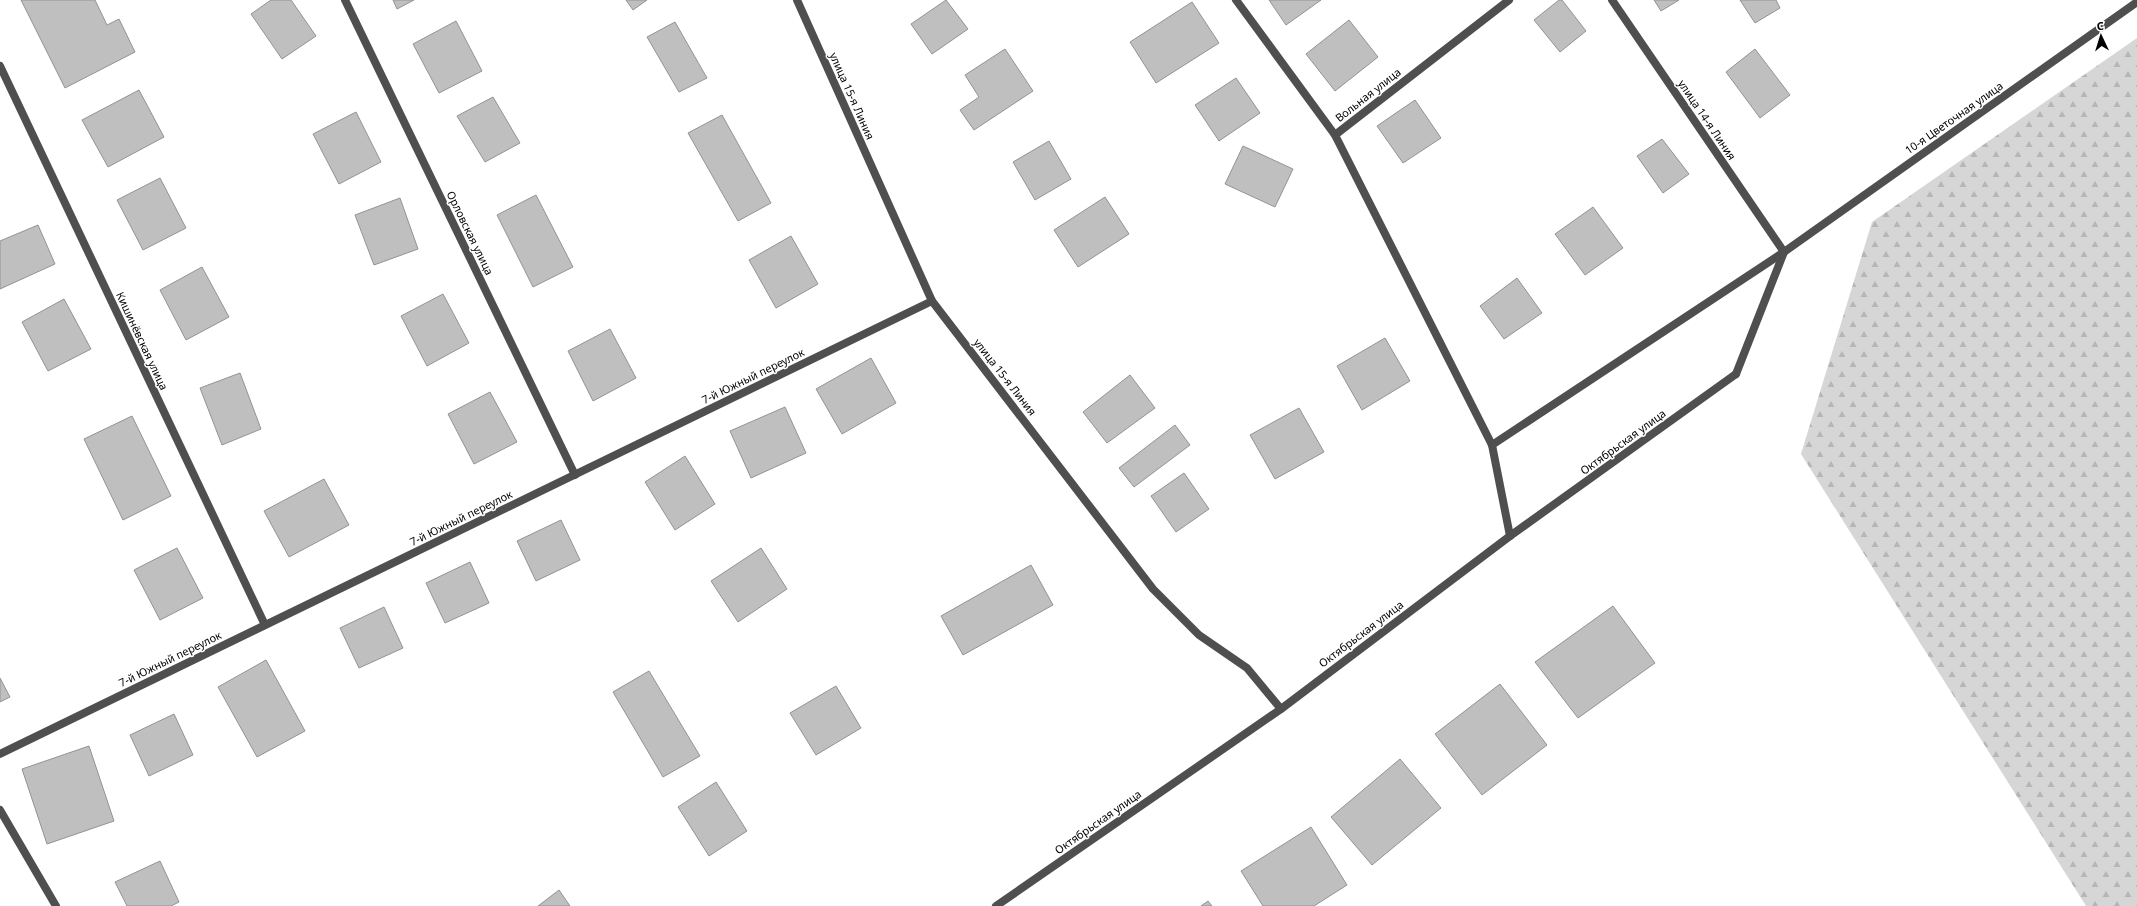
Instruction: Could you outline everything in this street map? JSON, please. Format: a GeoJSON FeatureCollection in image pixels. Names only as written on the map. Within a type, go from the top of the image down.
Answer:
{"type":"FeatureCollection","features":[{"type":"Feature","properties":{"kind":"street","name":"Орловская улица"},"geometry":{"type":"LineString","coordinates":[[346,0],[575,475]]}},
{"type":"Feature","properties":{"kind":"street","name":"улица 15-я Линия"},"geometry":{"type":"LineString","coordinates":[[797,0],[932,301],[1153,589],[1199,635],[1248,668],[1281,708]]}},
{"type":"Feature","properties":{"kind":"street","name":"Вольная улица"},"geometry":{"type":"LineString","coordinates":[[1236,0],[1334,135],[1509,0]]}},
{"type":"Feature","properties":{"kind":"street","name":"улица 14-я Линия"},"geometry":{"type":"LineString","coordinates":[[1612,0],[1784,252]]}},
{"type":"Feature","properties":{"kind":"street","name":"10-я Цветочная улица"},"geometry":{"type":"LineString","coordinates":[[1492,445],[1784,252],[2137,2]]}},
{"type":"Feature","properties":{"kind":"street","name":"Кишинёвская улица"},"geometry":{"type":"LineString","coordinates":[[0,66],[265,625]]}},
{"type":"Feature","properties":{"kind":"street"},"geometry":{"type":"LineString","coordinates":[[1334,135],[1492,445],[1510,536]]}},
{"type":"Feature","properties":{"kind":"street","name":"Октябрьская улица"},"geometry":{"type":"LineString","coordinates":[[996,906],[1281,708],[1510,536],[1736,374],[1784,252]]}},
{"type":"Feature","properties":{"kind":"street","name":"7-й Южный переулок"},"geometry":{"type":"LineString","coordinates":[[0,754],[932,301]]}},
{"type":"Feature","properties":{"kind":"street"},"geometry":{"type":"LineString","coordinates":[[0,810],[56,906]]}},
{"type":"Feature","properties":{"kind":"green space"},"geometry":{"type":"Polygon","coordinates":[[[2137,38],[2137,906],[2086,906],[1801,454],[1872,222],[2137,38]]]}},
{"type":"Feature","properties":{"kind":"building"},"geometry":{"type":"Polygon","coordinates":[[[21,0],[95,0],[107,25],[119,19],[135,52],[65,88],[21,0]]]}},
{"type":"Feature","properties":{"kind":"building"},"geometry":{"type":"Polygon","coordinates":[[[271,0],[291,0],[316,36],[282,59],[251,14],[271,0]]]}},
{"type":"Feature","properties":{"kind":"building"},"geometry":{"type":"Polygon","coordinates":[[[393,0],[414,0],[397,9],[393,0]]]}},
{"type":"Feature","properties":{"kind":"building"},"geometry":{"type":"Polygon","coordinates":[[[626,0],[647,0],[633,10],[626,0]]]}},
{"type":"Feature","properties":{"kind":"building"},"geometry":{"type":"Polygon","coordinates":[[[946,0],[968,29],[932,54],[911,24],[946,0]]]}},
{"type":"Feature","properties":{"kind":"building"},"geometry":{"type":"Polygon","coordinates":[[[1269,0],[1321,0],[1286,25],[1269,0]]]}},
{"type":"Feature","properties":{"kind":"building"},"geometry":{"type":"Polygon","coordinates":[[[1559,0],[1562,0],[1586,31],[1560,52],[1534,20],[1559,0]]]}},
{"type":"Feature","properties":{"kind":"building"},"geometry":{"type":"Polygon","coordinates":[[[1654,0],[1679,0],[1661,11],[1654,0]]]}},
{"type":"Feature","properties":{"kind":"building"},"geometry":{"type":"Polygon","coordinates":[[[1740,0],[1776,0],[1780,8],[1755,23],[1740,0]]]}},
{"type":"Feature","properties":{"kind":"building"},"geometry":{"type":"Polygon","coordinates":[[[1192,2],[1219,43],[1156,83],[1130,42],[1192,2]]]}},
{"type":"Feature","properties":{"kind":"building"},"geometry":{"type":"Polygon","coordinates":[[[1349,20],[1378,57],[1335,91],[1306,54],[1349,20]]]}},
{"type":"Feature","properties":{"kind":"building"},"geometry":{"type":"Polygon","coordinates":[[[456,21],[482,71],[439,93],[413,44],[456,21]]]}},
{"type":"Feature","properties":{"kind":"building"},"geometry":{"type":"Polygon","coordinates":[[[675,22],[707,78],[679,92],[647,37],[675,22]]]}},
{"type":"Feature","properties":{"kind":"building"},"geometry":{"type":"Polygon","coordinates":[[[1005,49],[1033,91],[974,130],[960,110],[979,97],[965,75],[1005,49]]]}},
{"type":"Feature","properties":{"kind":"building"},"geometry":{"type":"Polygon","coordinates":[[[1755,49],[1790,95],[1760,118],[1726,72],[1755,49]]]}},
{"type":"Feature","properties":{"kind":"building"},"geometry":{"type":"Polygon","coordinates":[[[1236,78],[1260,113],[1219,141],[1195,105],[1236,78]]]}},
{"type":"Feature","properties":{"kind":"building"},"geometry":{"type":"Polygon","coordinates":[[[139,90],[164,137],[108,167],[82,120],[139,90]]]}},
{"type":"Feature","properties":{"kind":"building"},"geometry":{"type":"Polygon","coordinates":[[[493,97],[520,143],[485,162],[457,116],[493,97]]]}},
{"type":"Feature","properties":{"kind":"building"},"geometry":{"type":"Polygon","coordinates":[[[1415,100],[1441,138],[1403,163],[1377,126],[1415,100]]]}},
{"type":"Feature","properties":{"kind":"building"},"geometry":{"type":"Polygon","coordinates":[[[356,112],[381,162],[339,184],[313,134],[356,112]]]}},
{"type":"Feature","properties":{"kind":"building"},"geometry":{"type":"Polygon","coordinates":[[[722,115],[771,203],[738,221],[688,133],[722,115]]]}},
{"type":"Feature","properties":{"kind":"building"},"geometry":{"type":"Polygon","coordinates":[[[1662,139],[1689,174],[1663,193],[1637,156],[1662,139]]]}},
{"type":"Feature","properties":{"kind":"building"},"geometry":{"type":"Polygon","coordinates":[[[1049,141],[1071,179],[1035,200],[1013,162],[1049,141]]]}},
{"type":"Feature","properties":{"kind":"building"},"geometry":{"type":"Polygon","coordinates":[[[1243,146],[1293,169],[1275,207],[1225,184],[1243,146]]]}},
{"type":"Feature","properties":{"kind":"building"},"geometry":{"type":"Polygon","coordinates":[[[160,178],[186,228],[143,250],[117,200],[160,178]]]}},
{"type":"Feature","properties":{"kind":"building"},"geometry":{"type":"Polygon","coordinates":[[[536,195],[573,267],[533,287],[497,215],[536,195]]]}},
{"type":"Feature","properties":{"kind":"building"},"geometry":{"type":"Polygon","coordinates":[[[1105,197],[1129,234],[1078,267],[1054,230],[1105,197]]]}},
{"type":"Feature","properties":{"kind":"building"},"geometry":{"type":"Polygon","coordinates":[[[400,198],[418,249],[374,265],[355,215],[400,198]]]}},
{"type":"Feature","properties":{"kind":"building"},"geometry":{"type":"Polygon","coordinates":[[[1593,207],[1623,248],[1585,275],[1555,234],[1593,207]]]}},
{"type":"Feature","properties":{"kind":"building"},"geometry":{"type":"Polygon","coordinates":[[[38,225],[55,264],[0,289],[0,241],[38,225]]]}},
{"type":"Feature","properties":{"kind":"building"},"geometry":{"type":"Polygon","coordinates":[[[791,236],[818,284],[776,308],[749,260],[791,236]]]}},
{"type":"Feature","properties":{"kind":"building"},"geometry":{"type":"Polygon","coordinates":[[[202,267],[229,317],[186,340],[160,290],[202,267]]]}},
{"type":"Feature","properties":{"kind":"building"},"geometry":{"type":"Polygon","coordinates":[[[1517,278],[1542,313],[1504,339],[1480,306],[1517,278]]]}},
{"type":"Feature","properties":{"kind":"building"},"geometry":{"type":"Polygon","coordinates":[[[443,294],[469,343],[427,366],[401,316],[443,294]]]}},
{"type":"Feature","properties":{"kind":"building"},"geometry":{"type":"Polygon","coordinates":[[[64,299],[91,349],[48,371],[22,322],[64,299]]]}},
{"type":"Feature","properties":{"kind":"building"},"geometry":{"type":"Polygon","coordinates":[[[610,329],[636,378],[593,401],[568,351],[610,329]]]}},
{"type":"Feature","properties":{"kind":"building"},"geometry":{"type":"Polygon","coordinates":[[[1385,338],[1410,381],[1362,410],[1337,366],[1385,338]]]}},
{"type":"Feature","properties":{"kind":"building"},"geometry":{"type":"Polygon","coordinates":[[[871,358],[896,403],[842,434],[816,389],[871,358]]]}},
{"type":"Feature","properties":{"kind":"building"},"geometry":{"type":"Polygon","coordinates":[[[240,373],[261,429],[222,445],[200,388],[240,373]]]}},
{"type":"Feature","properties":{"kind":"building"},"geometry":{"type":"Polygon","coordinates":[[[1130,375],[1155,408],[1107,443],[1083,412],[1130,375]]]}},
{"type":"Feature","properties":{"kind":"building"},"geometry":{"type":"Polygon","coordinates":[[[490,392],[517,442],[474,464],[448,414],[490,392]]]}},
{"type":"Feature","properties":{"kind":"building"},"geometry":{"type":"Polygon","coordinates":[[[785,407],[806,453],[751,478],[730,431],[785,407]]]}},
{"type":"Feature","properties":{"kind":"building"},"geometry":{"type":"Polygon","coordinates":[[[1299,408],[1324,452],[1275,479],[1250,435],[1299,408]]]}},
{"type":"Feature","properties":{"kind":"building"},"geometry":{"type":"Polygon","coordinates":[[[132,416],[171,496],[123,520],[84,439],[132,416]]]}},
{"type":"Feature","properties":{"kind":"building"},"geometry":{"type":"Polygon","coordinates":[[[1175,425],[1190,445],[1134,487],[1119,468],[1175,425]]]}},
{"type":"Feature","properties":{"kind":"building"},"geometry":{"type":"Polygon","coordinates":[[[685,456],[715,504],[675,530],[645,482],[685,456]]]}},
{"type":"Feature","properties":{"kind":"building"},"geometry":{"type":"Polygon","coordinates":[[[1184,473],[1209,509],[1176,532],[1151,496],[1184,473]]]}},
{"type":"Feature","properties":{"kind":"building"},"geometry":{"type":"Polygon","coordinates":[[[324,479],[349,525],[289,557],[264,511],[324,479]]]}},
{"type":"Feature","properties":{"kind":"building"},"geometry":{"type":"Polygon","coordinates":[[[561,520],[580,560],[536,581],[517,541],[561,520]]]}},
{"type":"Feature","properties":{"kind":"building"},"geometry":{"type":"Polygon","coordinates":[[[177,548],[203,598],[160,620],[134,570],[177,548]]]}},
{"type":"Feature","properties":{"kind":"building"},"geometry":{"type":"Polygon","coordinates":[[[761,548],[787,589],[738,622],[711,581],[761,548]]]}},
{"type":"Feature","properties":{"kind":"building"},"geometry":{"type":"Polygon","coordinates":[[[470,562],[489,603],[445,623],[426,583],[470,562]]]}},
{"type":"Feature","properties":{"kind":"building"},"geometry":{"type":"Polygon","coordinates":[[[1031,565],[1053,605],[963,655],[941,616],[1031,565]]]}},
{"type":"Feature","properties":{"kind":"building"},"geometry":{"type":"Polygon","coordinates":[[[1613,606],[1655,663],[1578,718],[1535,662],[1613,606]]]}},
{"type":"Feature","properties":{"kind":"building"},"geometry":{"type":"Polygon","coordinates":[[[384,607],[403,648],[359,668],[340,628],[384,607]]]}},
{"type":"Feature","properties":{"kind":"building"},"geometry":{"type":"Polygon","coordinates":[[[266,660],[305,731],[257,757],[218,687],[266,660]]]}},
{"type":"Feature","properties":{"kind":"building"},"geometry":{"type":"Polygon","coordinates":[[[649,671],[700,756],[663,777],[613,692],[649,671]]]}},
{"type":"Feature","properties":{"kind":"building"},"geometry":{"type":"Polygon","coordinates":[[[0,678],[10,697],[0,702],[0,678]]]}},
{"type":"Feature","properties":{"kind":"building"},"geometry":{"type":"Polygon","coordinates":[[[1500,684],[1547,745],[1482,795],[1435,734],[1500,684]]]}},
{"type":"Feature","properties":{"kind":"building"},"geometry":{"type":"Polygon","coordinates":[[[836,686],[861,728],[816,755],[790,713],[836,686]]]}},
{"type":"Feature","properties":{"kind":"building"},"geometry":{"type":"Polygon","coordinates":[[[174,714],[193,755],[149,776],[130,735],[174,714]]]}},
{"type":"Feature","properties":{"kind":"building"},"geometry":{"type":"Polygon","coordinates":[[[89,746],[114,821],[47,844],[22,769],[89,746]]]}},
{"type":"Feature","properties":{"kind":"building"},"geometry":{"type":"Polygon","coordinates":[[[1400,759],[1441,808],[1372,865],[1331,817],[1400,759]]]}},
{"type":"Feature","properties":{"kind":"building"},"geometry":{"type":"Polygon","coordinates":[[[716,782],[747,831],[709,856],[678,807],[716,782]]]}},
{"type":"Feature","properties":{"kind":"building"},"geometry":{"type":"Polygon","coordinates":[[[1311,827],[1347,885],[1314,906],[1263,906],[1241,871],[1311,827]]]}},
{"type":"Feature","properties":{"kind":"building"},"geometry":{"type":"Polygon","coordinates":[[[160,861],[179,902],[171,906],[127,906],[115,882],[160,861]]]}},
{"type":"Feature","properties":{"kind":"building"},"geometry":{"type":"Polygon","coordinates":[[[559,890],[570,906],[538,906],[559,890]]]}},
{"type":"Feature","properties":{"kind":"building"},"geometry":{"type":"Polygon","coordinates":[[[1208,901],[1212,906],[1201,906],[1208,901]]]}}]}
